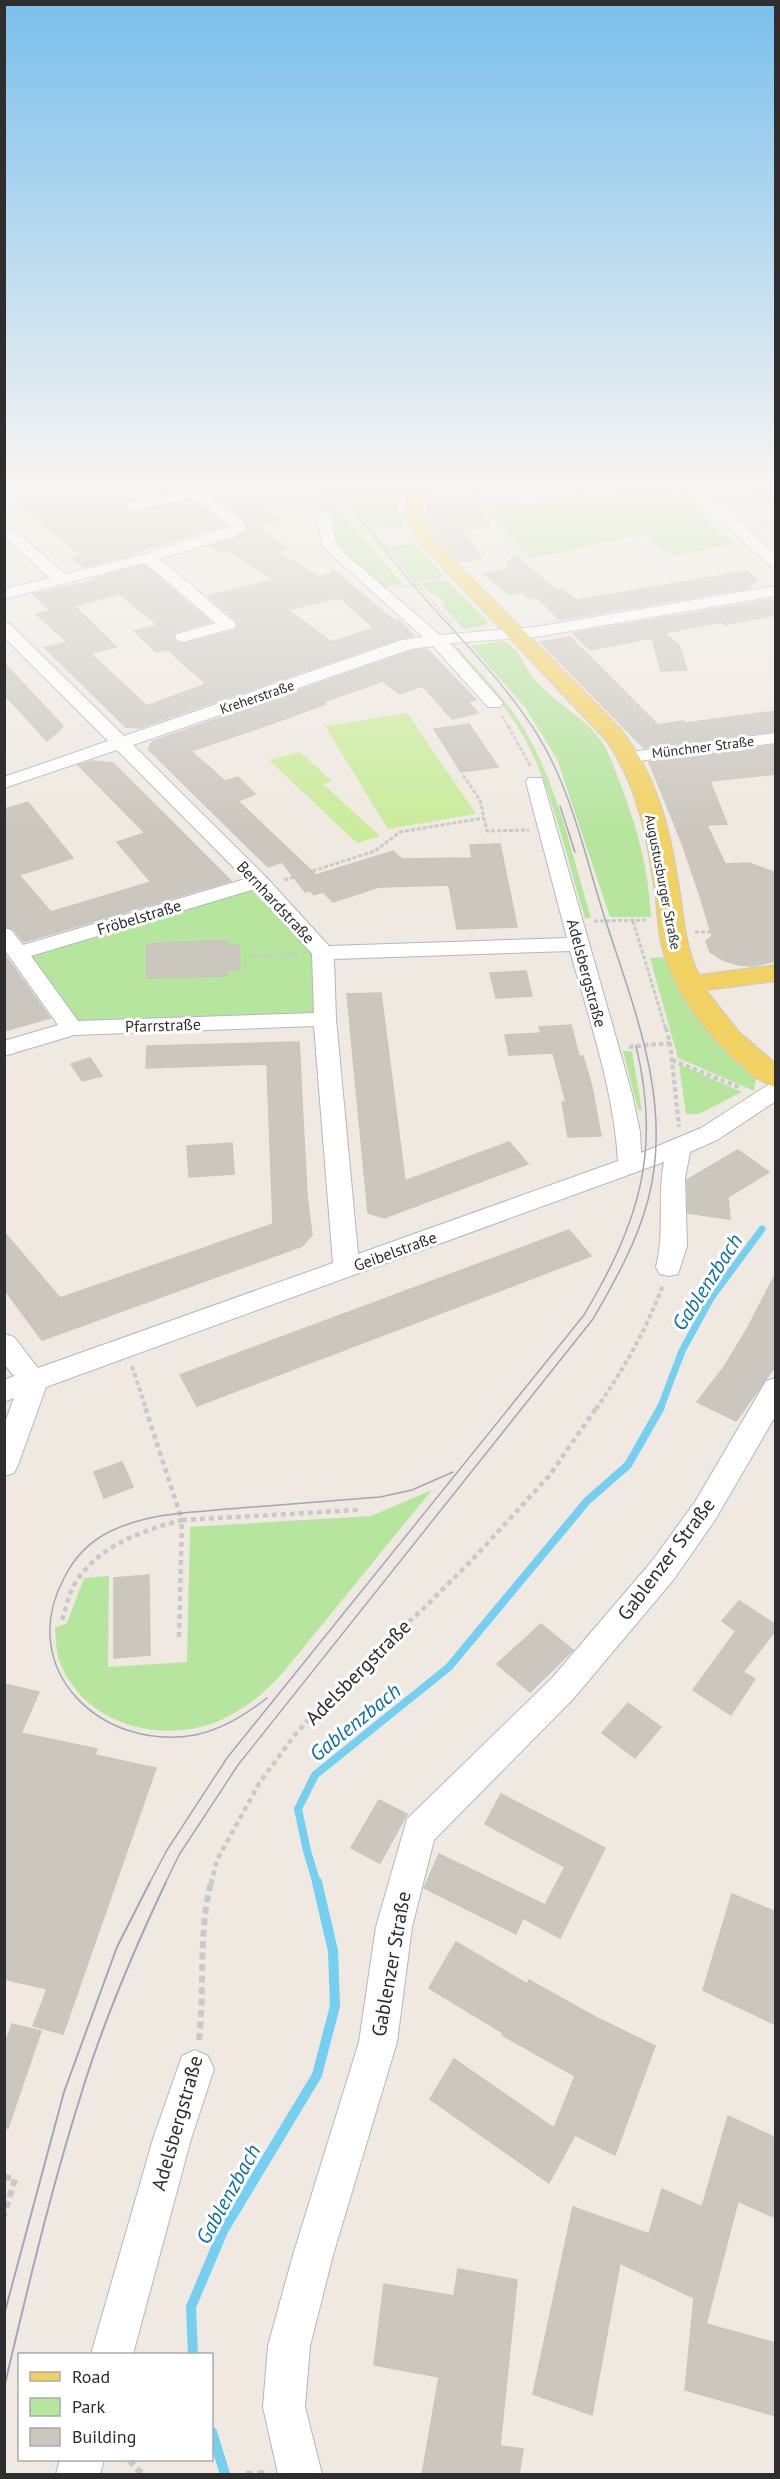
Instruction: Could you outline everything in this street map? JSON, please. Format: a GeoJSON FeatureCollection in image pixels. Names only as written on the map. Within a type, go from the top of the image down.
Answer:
{"type":"FeatureCollection","features":[{"type":"Feature","properties":{"kind":"main road","name":"Augustusburger Straße"},"geometry":{"type":"LineString","coordinates":[[483,602],[613,734],[631,756],[657,832],[676,952],[689,984],[705,1011],[771,1089]]}},
{"type":"Feature","properties":{"kind":"main road"},"geometry":{"type":"LineString","coordinates":[[689,984],[776,973]]}},
{"type":"Feature","properties":{"kind":"street"},"geometry":{"type":"LineString","coordinates":[[183,637],[228,625],[199,602]]}},
{"type":"Feature","properties":{"kind":"street"},"geometry":{"type":"LineString","coordinates":[[392,602],[436,640],[494,703]]}},
{"type":"Feature","properties":{"kind":"street","name":"Kreherstraße"},"geometry":{"type":"LineString","coordinates":[[4,783],[121,745],[408,644],[515,634],[711,602]]}},
{"type":"Feature","properties":{"kind":"street","name":"Bernhardstraße"},"geometry":{"type":"LineString","coordinates":[[4,627],[261,884],[323,953],[325,1019],[346,1269]]}},
{"type":"Feature","properties":{"kind":"street","name":"Münchner Straße"},"geometry":{"type":"LineString","coordinates":[[631,756],[776,738]]}},
{"type":"Feature","properties":{"kind":"street","name":"Adelsbergstraße"},"geometry":{"type":"LineString","coordinates":[[535,782],[620,1094],[628,1132],[630,1166]]}},
{"type":"Feature","properties":{"kind":"street","name":"Fröbelstraße"},"geometry":{"type":"LineString","coordinates":[[19,953],[261,884]]}},
{"type":"Feature","properties":{"kind":"street"},"geometry":{"type":"LineString","coordinates":[[323,953],[576,933]]}},
{"type":"Feature","properties":{"kind":"street"},"geometry":{"type":"LineString","coordinates":[[4,934],[72,1028]]}},
{"type":"Feature","properties":{"kind":"street","name":"Pfarrstraße"},"geometry":{"type":"LineString","coordinates":[[4,1049],[72,1028],[325,1019]]}},
{"type":"Feature","properties":{"kind":"street","name":"Geibelstraße"},"geometry":{"type":"LineString","coordinates":[[4,1391],[679,1148],[709,1134],[771,1089]]}},
{"type":"Feature","properties":{"kind":"street"},"geometry":{"type":"LineString","coordinates":[[669,1267],[674,1246],[673,1178],[679,1148]]}},
{"type":"Feature","properties":{"kind":"street"},"geometry":{"type":"LineString","coordinates":[[4,1344],[34,1382],[4,1465]]}},
{"type":"Feature","properties":{"kind":"street","name":"Gablenzer Straße"},"geometry":{"type":"LineString","coordinates":[[300,2475],[284,2407],[289,2346],[313,2255],[378,2042],[394,1927],[419,1831],[563,1688],[663,1570],[705,1510],[776,1389]]}},
{"type":"Feature","properties":{"kind":"street","name":"Adelsbergstraße"},"geometry":{"type":"LineString","coordinates":[[113,2353],[172,2139],[195,2069]]}},
{"type":"Feature","properties":{"kind":"path"},"geometry":{"type":"LineString","coordinates":[[432,602],[457,630]]}},
{"type":"Feature","properties":{"kind":"path"},"geometry":{"type":"LineString","coordinates":[[494,703],[522,750],[535,782]]}},
{"type":"Feature","properties":{"kind":"path"},"geometry":{"type":"LineString","coordinates":[[463,775],[480,800],[487,831],[548,829]]}},
{"type":"Feature","properties":{"kind":"path"},"geometry":{"type":"LineString","coordinates":[[261,884],[375,851],[400,832],[484,818]]}},
{"type":"Feature","properties":{"kind":"path"},"geometry":{"type":"LineString","coordinates":[[576,933],[633,921],[670,1043],[679,1114],[679,1148]]}},
{"type":"Feature","properties":{"kind":"path"},"geometry":{"type":"LineString","coordinates":[[698,932],[711,932]]}},
{"type":"Feature","properties":{"kind":"path"},"geometry":{"type":"LineString","coordinates":[[251,956],[290,954]]}},
{"type":"Feature","properties":{"kind":"path"},"geometry":{"type":"LineString","coordinates":[[629,1047],[670,1043]]}},
{"type":"Feature","properties":{"kind":"path"},"geometry":{"type":"LineString","coordinates":[[672,1060],[744,1090],[771,1089]]}},
{"type":"Feature","properties":{"kind":"path","name":"Adelsbergstraße"},"geometry":{"type":"LineString","coordinates":[[195,2069],[202,2007],[205,1907],[217,1860],[260,1782],[294,1736],[335,1689],[464,1568],[549,1476],[625,1366],[649,1322],[669,1267]]}},
{"type":"Feature","properties":{"kind":"path"},"geometry":{"type":"LineString","coordinates":[[126,1348],[182,1520],[179,1637]]}},
{"type":"Feature","properties":{"kind":"path"},"geometry":{"type":"LineString","coordinates":[[62,1620],[74,1585],[94,1558],[148,1528],[182,1520],[359,1510]]}},
{"type":"Feature","properties":{"kind":"path"},"geometry":{"type":"LineString","coordinates":[[4,2176],[15,2179],[4,2215]]}},
{"type":"Feature","properties":{"kind":"path"},"geometry":{"type":"LineString","coordinates":[[130,2461],[146,2475]]}},
{"type":"Feature","properties":{"kind":"green space"},"geometry":{"type":"Polygon","coordinates":[[[443,602],[468,602],[487,621],[487,625],[463,629],[442,605],[445,604],[443,602]]]}},
{"type":"Feature","properties":{"kind":"green space"},"geometry":{"type":"Polygon","coordinates":[[[501,641],[517,652],[532,676],[544,689],[595,733],[610,756],[636,831],[647,880],[651,917],[610,917],[557,759],[525,707],[471,646],[501,641]]]}},
{"type":"Feature","properties":{"kind":"green space"},"geometry":{"type":"Polygon","coordinates":[[[458,648],[509,707],[536,751],[563,821],[591,918],[585,918],[549,795],[530,748],[503,706],[450,651],[458,648]]]}},
{"type":"Feature","properties":{"kind":"green space"},"geometry":{"type":"Polygon","coordinates":[[[408,713],[476,814],[388,829],[325,726],[408,713]]]}},
{"type":"Feature","properties":{"kind":"green space"},"geometry":{"type":"Polygon","coordinates":[[[300,752],[332,781],[323,784],[380,836],[357,843],[269,760],[300,752]]]}},
{"type":"Feature","properties":{"kind":"green space"},"geometry":{"type":"Polygon","coordinates":[[[263,886],[323,953],[325,1019],[72,1028],[19,953],[263,886]]]}},
{"type":"Feature","properties":{"kind":"green space"},"geometry":{"type":"Polygon","coordinates":[[[665,957],[681,992],[703,1024],[756,1078],[754,1091],[678,1058],[650,958],[665,957]]]}},
{"type":"Feature","properties":{"kind":"green space"},"geometry":{"type":"Polygon","coordinates":[[[623,1051],[632,1051],[642,1111],[638,1109],[623,1051]]]}},
{"type":"Feature","properties":{"kind":"green space"},"geometry":{"type":"Polygon","coordinates":[[[679,1064],[742,1092],[699,1114],[686,1114],[679,1064]]]}},
{"type":"Feature","properties":{"kind":"green space"},"geometry":{"type":"Polygon","coordinates":[[[432,1490],[285,1670],[259,1696],[229,1716],[205,1726],[180,1730],[155,1730],[130,1725],[108,1716],[87,1702],[71,1683],[59,1660],[55,1628],[67,1623],[84,1578],[109,1576],[108,1667],[187,1662],[190,1527],[371,1516],[432,1490]]]}},
{"type":"Feature","properties":{"kind":"building"},"geometry":{"type":"Polygon","coordinates":[[[41,602],[91,602],[75,606],[116,647],[90,653],[147,706],[206,684],[167,649],[156,652],[134,631],[158,625],[129,602],[187,602],[211,622],[176,632],[173,636],[176,642],[184,644],[235,630],[238,626],[236,621],[214,602],[323,602],[288,610],[332,642],[374,628],[345,602],[372,602],[394,620],[399,620],[414,636],[401,638],[139,728],[126,727],[45,648],[67,642],[36,614],[50,610],[41,602]]]}},
{"type":"Feature","properties":{"kind":"building"},"geometry":{"type":"Polygon","coordinates":[[[542,602],[668,602],[560,620],[542,602]]]}},
{"type":"Feature","properties":{"kind":"building"},"geometry":{"type":"Polygon","coordinates":[[[758,602],[776,602],[776,615],[725,625],[722,622],[709,624],[665,633],[679,645],[687,670],[661,671],[652,638],[590,650],[573,633],[758,602]]]}},
{"type":"Feature","properties":{"kind":"building"},"geometry":{"type":"Polygon","coordinates":[[[570,637],[658,725],[776,711],[776,731],[644,748],[540,642],[570,637]]]}},
{"type":"Feature","properties":{"kind":"building"},"geometry":{"type":"Polygon","coordinates":[[[427,649],[476,700],[468,701],[478,713],[452,719],[423,686],[399,694],[383,681],[323,702],[326,704],[191,751],[225,781],[238,777],[255,794],[238,801],[316,875],[393,851],[402,859],[472,858],[470,845],[500,844],[517,927],[457,929],[449,885],[379,887],[333,902],[323,892],[314,895],[310,891],[305,892],[282,862],[268,867],[148,749],[153,741],[412,651],[427,649]]]}},
{"type":"Feature","properties":{"kind":"building"},"geometry":{"type":"Polygon","coordinates":[[[4,663],[63,726],[51,738],[46,733],[49,739],[47,741],[4,694],[4,663]]]}},
{"type":"Feature","properties":{"kind":"building"},"geometry":{"type":"Polygon","coordinates":[[[469,724],[498,767],[461,772],[434,729],[469,724]]]}},
{"type":"Feature","properties":{"kind":"building"},"geometry":{"type":"Polygon","coordinates":[[[776,745],[776,774],[710,781],[727,824],[707,825],[725,864],[749,863],[776,873],[776,961],[752,966],[739,965],[723,960],[710,952],[706,941],[712,936],[701,899],[682,843],[649,762],[776,745]]]}},
{"type":"Feature","properties":{"kind":"building"},"geometry":{"type":"Polygon","coordinates":[[[93,761],[113,763],[231,881],[24,942],[13,929],[4,926],[4,809],[28,802],[73,858],[19,875],[51,912],[151,882],[117,842],[145,833],[78,765],[93,761]]]}},
{"type":"Feature","properties":{"kind":"building"},"geometry":{"type":"Polygon","coordinates":[[[228,940],[228,946],[239,945],[240,963],[239,970],[227,970],[228,976],[147,978],[147,944],[228,940]]]}},
{"type":"Feature","properties":{"kind":"building"},"geometry":{"type":"Polygon","coordinates":[[[4,954],[50,1018],[4,1031],[4,954]]]}},
{"type":"Feature","properties":{"kind":"building"},"geometry":{"type":"Polygon","coordinates":[[[526,971],[532,996],[496,998],[490,973],[526,971]]]}},
{"type":"Feature","properties":{"kind":"building"},"geometry":{"type":"Polygon","coordinates":[[[381,993],[405,1181],[509,1142],[528,1164],[384,1218],[368,1213],[347,994],[381,993]]]}},
{"type":"Feature","properties":{"kind":"building"},"geometry":{"type":"Polygon","coordinates":[[[571,1025],[579,1056],[583,1056],[592,1087],[601,1136],[568,1137],[562,1102],[566,1102],[553,1053],[509,1055],[505,1035],[541,1033],[539,1027],[571,1025]]]}},
{"type":"Feature","properties":{"kind":"building"},"geometry":{"type":"Polygon","coordinates":[[[299,1042],[307,1196],[312,1235],[302,1246],[42,1340],[4,1289],[4,1232],[60,1298],[273,1224],[267,1064],[146,1068],[147,1046],[299,1042]]]}},
{"type":"Feature","properties":{"kind":"building"},"geometry":{"type":"Polygon","coordinates":[[[90,1058],[102,1076],[82,1081],[71,1064],[90,1058]]]}},
{"type":"Feature","properties":{"kind":"building"},"geometry":{"type":"Polygon","coordinates":[[[232,1143],[234,1174],[189,1177],[187,1146],[232,1143]]]}},
{"type":"Feature","properties":{"kind":"building"},"geometry":{"type":"Polygon","coordinates":[[[738,1150],[769,1172],[728,1197],[730,1219],[688,1213],[687,1180],[738,1150]]]}},
{"type":"Feature","properties":{"kind":"building"},"geometry":{"type":"Polygon","coordinates":[[[569,1230],[591,1256],[197,1406],[180,1375],[569,1230]]]}},
{"type":"Feature","properties":{"kind":"building"},"geometry":{"type":"Polygon","coordinates":[[[776,1273],[776,1365],[736,1421],[697,1402],[724,1367],[746,1331],[776,1273]]]}},
{"type":"Feature","properties":{"kind":"building"},"geometry":{"type":"Polygon","coordinates":[[[122,1462],[133,1487],[104,1498],[94,1472],[122,1462]]]}},
{"type":"Feature","properties":{"kind":"building"},"geometry":{"type":"Polygon","coordinates":[[[149,1575],[150,1655],[114,1658],[114,1578],[149,1575]]]}},
{"type":"Feature","properties":{"kind":"building"},"geometry":{"type":"Polygon","coordinates":[[[739,1601],[776,1625],[776,1630],[743,1672],[755,1679],[731,1715],[693,1690],[736,1631],[722,1621],[739,1601]]]}},
{"type":"Feature","properties":{"kind":"building"},"geometry":{"type":"Polygon","coordinates":[[[541,1624],[573,1650],[530,1692],[497,1664],[541,1624]]]}},
{"type":"Feature","properties":{"kind":"building"},"geometry":{"type":"Polygon","coordinates":[[[4,1684],[39,1692],[21,1733],[97,1749],[95,1755],[156,1768],[63,2034],[33,2026],[47,1989],[4,1979],[4,1684]]]}},
{"type":"Feature","properties":{"kind":"building"},"geometry":{"type":"Polygon","coordinates":[[[628,1703],[661,1727],[635,1758],[602,1733],[628,1703]]]}},
{"type":"Feature","properties":{"kind":"building"},"geometry":{"type":"Polygon","coordinates":[[[501,1794],[605,1848],[560,1938],[523,1918],[516,1934],[424,1888],[439,1854],[545,1905],[565,1867],[485,1824],[501,1794]]]}},
{"type":"Feature","properties":{"kind":"building"},"geometry":{"type":"Polygon","coordinates":[[[379,1800],[407,1814],[380,1863],[351,1848],[379,1800]]]}},
{"type":"Feature","properties":{"kind":"building"},"geometry":{"type":"Polygon","coordinates":[[[732,1894],[776,1912],[776,2025],[703,1990],[732,1894]]]}},
{"type":"Feature","properties":{"kind":"building"},"geometry":{"type":"Polygon","coordinates":[[[456,1942],[527,1984],[529,1980],[597,2018],[655,2046],[615,2155],[575,2135],[549,2183],[430,2099],[454,2059],[554,2128],[575,2076],[502,2035],[503,2033],[429,1988],[456,1942]]]}},
{"type":"Feature","properties":{"kind":"building"},"geometry":{"type":"Polygon","coordinates":[[[12,2024],[41,2031],[8,2128],[4,2128],[4,2046],[12,2024]]]}},
{"type":"Feature","properties":{"kind":"building"},"geometry":{"type":"Polygon","coordinates":[[[728,2116],[776,2138],[776,2218],[738,2201],[706,2324],[776,2343],[776,2416],[685,2390],[694,2298],[620,2263],[592,2415],[533,2394],[573,2207],[649,2234],[662,2189],[702,2207],[728,2116]]]}},
{"type":"Feature","properties":{"kind":"building"},"geometry":{"type":"Polygon","coordinates":[[[458,2269],[517,2280],[500,2446],[523,2449],[519,2475],[422,2475],[439,2377],[374,2365],[384,2284],[454,2296],[458,2269]]]}},
{"type":"Feature","properties":{"kind":"waterway","name":"Gablenzbach"},"geometry":{"type":"LineString","coordinates":[[660,1408],[682,1351],[711,1298],[762,1229]]}},
{"type":"Feature","properties":{"kind":"waterway","name":"Gablenzbach"},"geometry":{"type":"LineString","coordinates":[[317,1884],[298,1809],[315,1775],[449,1667],[587,1501],[628,1465],[660,1408]]}},
{"type":"Feature","properties":{"kind":"waterway","name":"Gablenzbach"},"geometry":{"type":"LineString","coordinates":[[193,2353],[191,2307],[223,2231],[317,2075],[335,2006],[333,1951],[317,1882]]}},
{"type":"Feature","properties":{"kind":"waterway","name":"Gablenzbach"},"geometry":{"type":"LineString","coordinates":[[213,2435],[225,2474]]}},
{"type":"Feature","properties":{"kind":"tram line"},"geometry":{"type":"LineString","coordinates":[[165,1884],[179,1855],[238,1765],[593,1319],[632,1246],[648,1200],[655,1162],[656,1125],[653,1087],[646,1050],[567,796],[548,754],[525,716],[484,665],[428,602]]}},
{"type":"Feature","properties":{"kind":"tram line"},"geometry":{"type":"LineString","coordinates":[[560,806],[575,852]]}},
{"type":"Feature","properties":{"kind":"tram line"},"geometry":{"type":"LineString","coordinates":[[149,1884],[167,1850],[227,1758],[584,1315],[619,1249],[640,1186],[645,1154],[646,1120],[643,1084],[636,1046]]}},
{"type":"Feature","properties":{"kind":"tram line"},"geometry":{"type":"LineString","coordinates":[[267,1698],[233,1721],[195,1735],[161,1737],[128,1731],[100,1717],[76,1697],[59,1673],[51,1644],[52,1612],[64,1578],[83,1551],[103,1535],[142,1520],[191,1512],[380,1497],[412,1490],[453,1472]]}},
{"type":"Feature","properties":{"kind":"tram line"},"geometry":{"type":"LineString","coordinates":[[4,2315],[64,2092],[117,1947],[150,1882]]}},
{"type":"Feature","properties":{"kind":"tram line"},"geometry":{"type":"LineString","coordinates":[[4,2388],[49,2206],[89,2070],[119,1988],[166,1882]]}}]}
